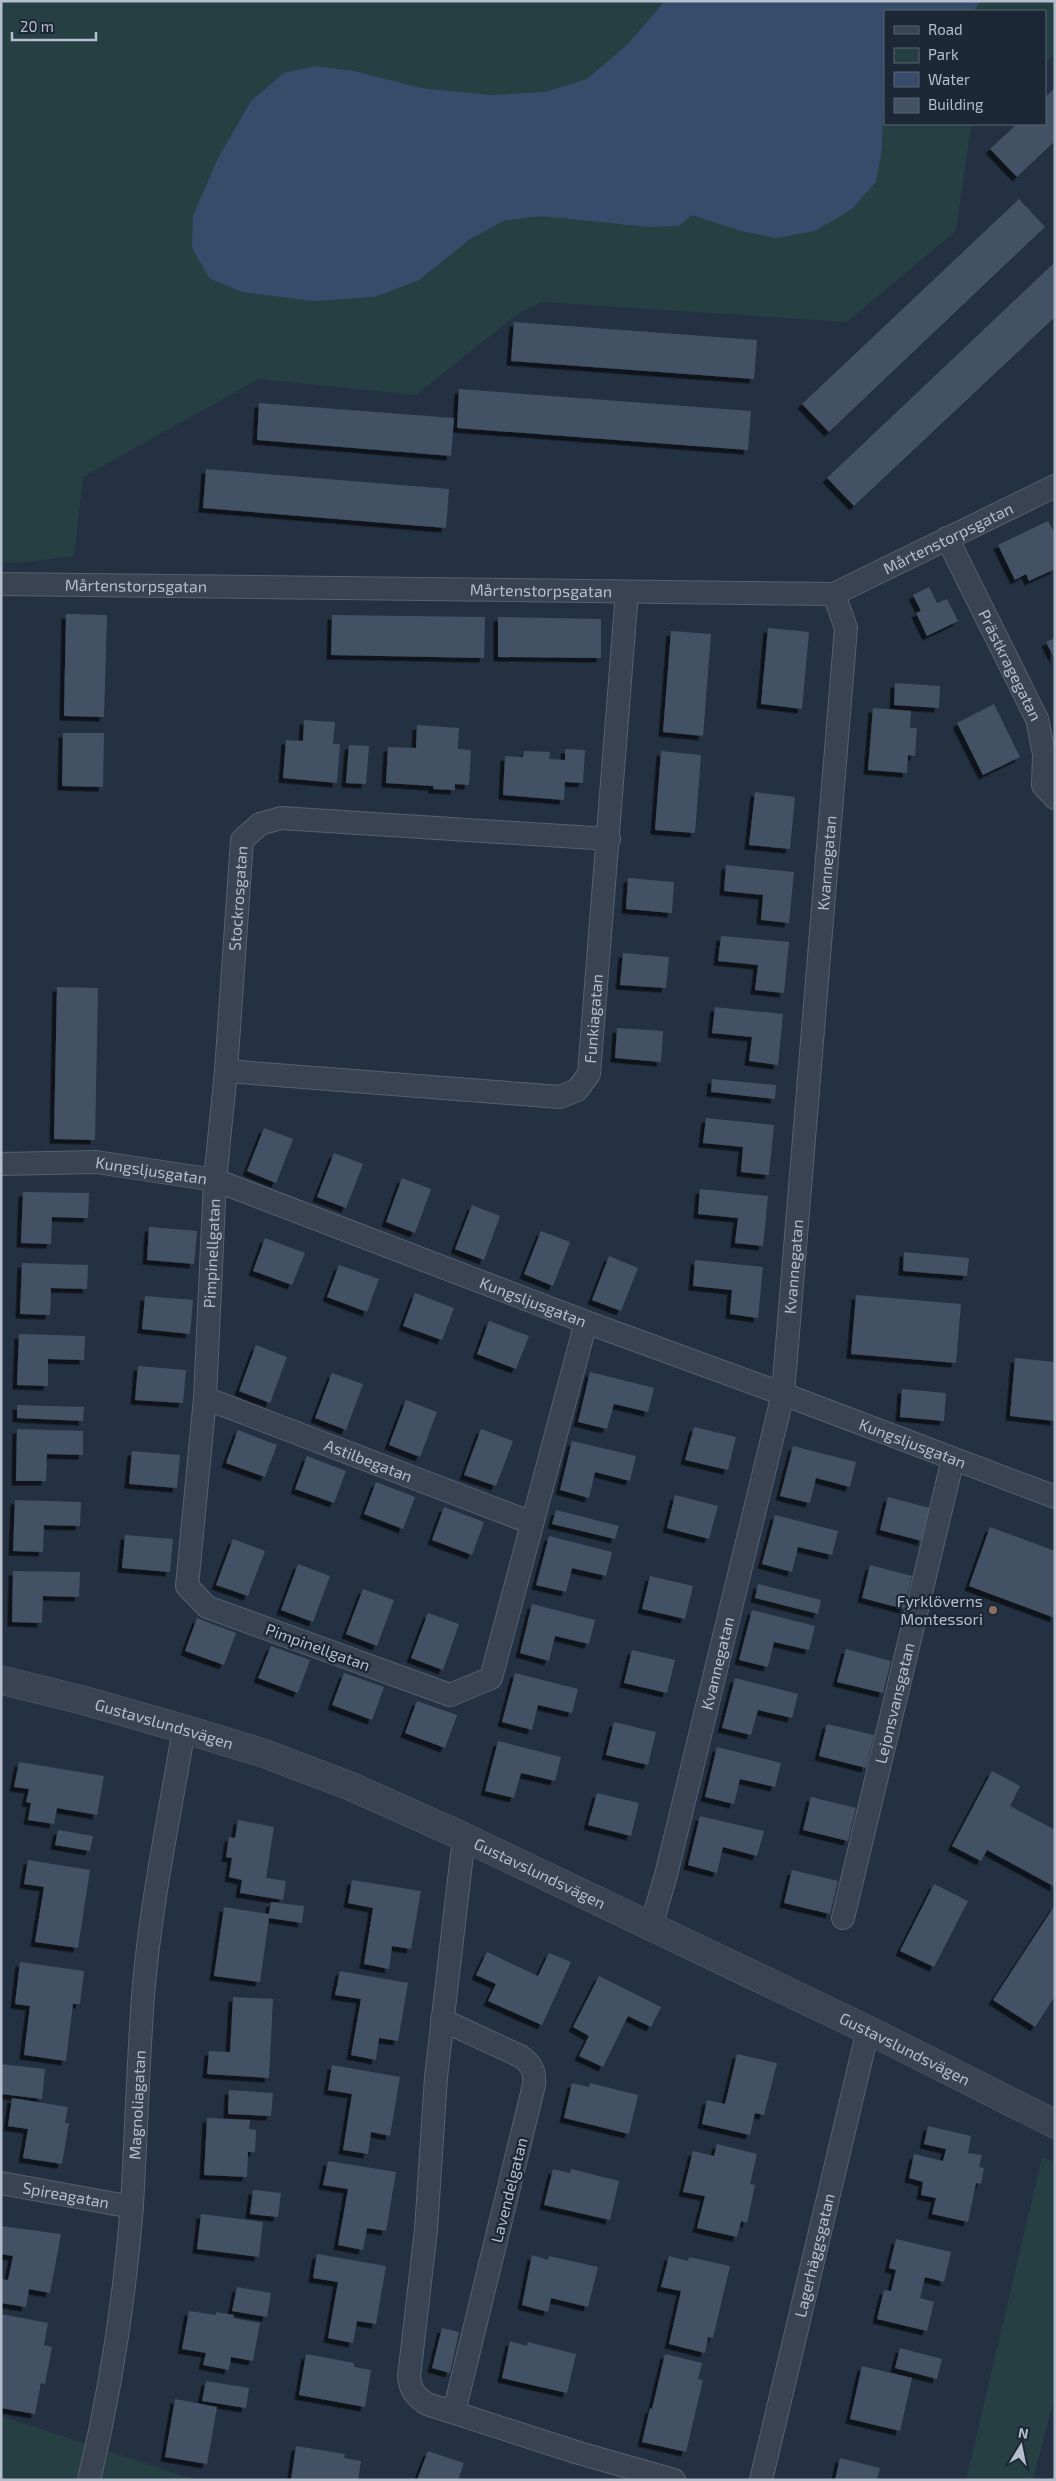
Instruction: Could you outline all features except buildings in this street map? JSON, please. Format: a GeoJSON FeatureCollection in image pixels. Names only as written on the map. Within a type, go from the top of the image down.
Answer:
{"type":"FeatureCollection","features":[{"type":"Feature","properties":{"kind":"street","name":"Mårtenstorpsgatan"},"geometry":{"type":"LineString","coordinates":[[1,584],[834,594],[1055,486]]}},
{"type":"Feature","properties":{"kind":"street","name":"Prästkragegatan"},"geometry":{"type":"LineString","coordinates":[[947,538],[1038,719],[1044,754],[1043,785],[1055,798]]}},
{"type":"Feature","properties":{"kind":"street","name":"Funkiagatan"},"geometry":{"type":"LineString","coordinates":[[226,1071],[560,1097],[577,1090],[589,1074],[627,592]]}},
{"type":"Feature","properties":{"kind":"street","name":"Kvannegatan"},"geometry":{"type":"LineString","coordinates":[[651,1926],[783,1394],[846,628],[834,594]]}},
{"type":"Feature","properties":{"kind":"street","name":"Stockrosgatan"},"geometry":{"type":"LineString","coordinates":[[215,1180],[226,1071],[242,840],[260,824],[281,818],[609,839]]}},
{"type":"Feature","properties":{"kind":"street","name":"Kungsljusgatan"},"geometry":{"type":"LineString","coordinates":[[1,1164],[96,1162],[215,1180],[586,1322],[1055,1497]]}},
{"type":"Feature","properties":{"kind":"street","name":"Pimpinellgatan"},"geometry":{"type":"LineString","coordinates":[[215,1180],[205,1398],[187,1586],[207,1607],[450,1695],[491,1678],[586,1322]]}},
{"type":"Feature","properties":{"kind":"street","name":"Astilbegatan"},"geometry":{"type":"LineString","coordinates":[[205,1398],[532,1523]]}},
{"type":"Feature","properties":{"kind":"street","name":"Lejonsvansgatan"},"geometry":{"type":"LineString","coordinates":[[843,1918],[953,1459]]}},
{"type":"Feature","properties":{"kind":"street","name":"Gustavslundsvägen"},"geometry":{"type":"LineString","coordinates":[[1,1680],[86,1701],[184,1729],[263,1753],[350,1786],[464,1837],[868,2030],[1055,2124]]}},
{"type":"Feature","properties":{"kind":"street","name":"Magnoliagatan"},"geometry":{"type":"LineString","coordinates":[[89,2480],[112,2357],[132,2207],[144,1994],[159,1872],[184,1729]]}},
{"type":"Feature","properties":{"kind":"street"},"geometry":{"type":"LineString","coordinates":[[464,1837],[436,2077],[426,2230],[409,2377],[413,2393],[420,2399],[454,2412],[579,2453],[674,2480]]}},
{"type":"Feature","properties":{"kind":"street","name":"Lavendelgatan"},"geometry":{"type":"LineString","coordinates":[[442,2020],[520,2056],[528,2061],[535,2076],[454,2412]]}},
{"type":"Feature","properties":{"kind":"street","name":"Lagerhäggsgatan"},"geometry":{"type":"LineString","coordinates":[[760,2480],[868,2030]]}},
{"type":"Feature","properties":{"kind":"street","name":"Spireagatan"},"geometry":{"type":"LineString","coordinates":[[1,2183],[132,2207]]}},
{"type":"Feature","properties":{"kind":"green space"},"geometry":{"type":"Polygon","coordinates":[[[1,1],[1055,1],[1055,54],[1046,62],[1046,10],[884,10],[884,125],[974,125],[971,127],[956,231],[847,322],[541,302],[515,316],[416,395],[259,379],[83,477],[74,556],[18,563],[1,562],[1,1]]]}},
{"type":"Feature","properties":{"kind":"green space"},"geometry":{"type":"Polygon","coordinates":[[[1042,2157],[1055,2162],[1055,2394],[1033,2480],[966,2480],[1042,2157]]]}},
{"type":"Feature","properties":{"kind":"green space"},"geometry":{"type":"Polygon","coordinates":[[[1,2416],[197,2480],[1,2480],[1,2416]]]}},
{"type":"Feature","properties":{"kind":"water"},"geometry":{"type":"Polygon","coordinates":[[[665,1],[980,1],[975,10],[884,10],[882,149],[876,182],[852,209],[815,231],[776,238],[741,231],[692,215],[679,226],[649,227],[541,216],[503,221],[469,240],[419,280],[375,297],[312,301],[242,292],[209,278],[192,248],[193,216],[218,158],[251,101],[284,73],[315,66],[354,71],[421,88],[490,95],[545,92],[587,79],[627,45],[665,1]]]}},
{"type":"Feature","properties":{"kind":"place","name":"Fyrklöverns Montessori"},"geometry":{"type":"Point","coordinates":[993,1610]}}]}
